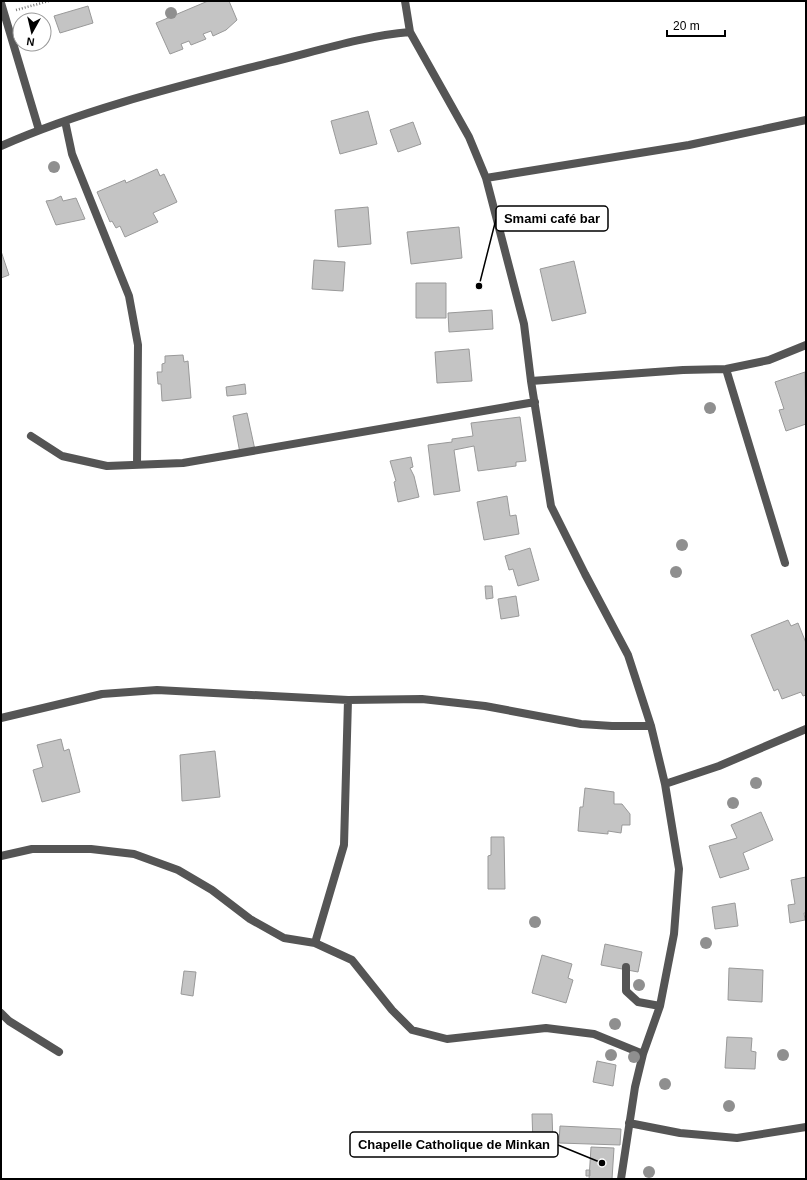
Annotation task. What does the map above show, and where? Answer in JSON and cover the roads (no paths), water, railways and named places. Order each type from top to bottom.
[{"type":"street","points":[[406,1],[410,32],[470,137],[486,178],[524,324],[531,381],[552,506],[585,574],[628,655],[651,726],[665,784],[678,869],[674,934],[660,1006],[643,1054],[635,1087],[621,1179]]},
{"type":"street","points":[[1,3],[39,130]]},
{"type":"street","points":[[1,146],[65,120],[233,72],[336,46],[397,33],[410,32]]},
{"type":"street","points":[[65,120],[72,154],[129,296],[138,346],[137,466]]},
{"type":"street","points":[[486,178],[689,145],[806,120]]},
{"type":"street","points":[[531,381],[683,370],[726,369],[769,360],[806,345]]},
{"type":"street","points":[[726,369],[785,563]]},
{"type":"street","points":[[32,436],[62,456],[107,466],[183,463],[535,402]]},
{"type":"street","points":[[1,718],[102,694],[157,690],[348,700],[422,699],[485,706],[581,724],[651,726]]},
{"type":"street","points":[[315,943],[344,845],[348,700]]},
{"type":"street","points":[[665,784],[719,766],[806,729]]},
{"type":"street","points":[[1,856],[32,849],[91,849],[134,854],[178,870],[212,890],[250,919],[284,938],[315,943],[352,960],[392,1010],[412,1030],[447,1039],[546,1028],[594,1034],[643,1054]]},
{"type":"street","points":[[626,967],[626,991],[638,1002],[660,1006]]},
{"type":"street","points":[[1,1013],[8,1020],[59,1052]]},
{"type":"street","points":[[629,1123],[680,1133],[736,1138],[806,1127]]},
{"type":"place","name":"Smami café bar","points":[[479,286]]},
{"type":"place","name":"Chapelle Catholique de Minkan","points":[[602,1163]]}]
